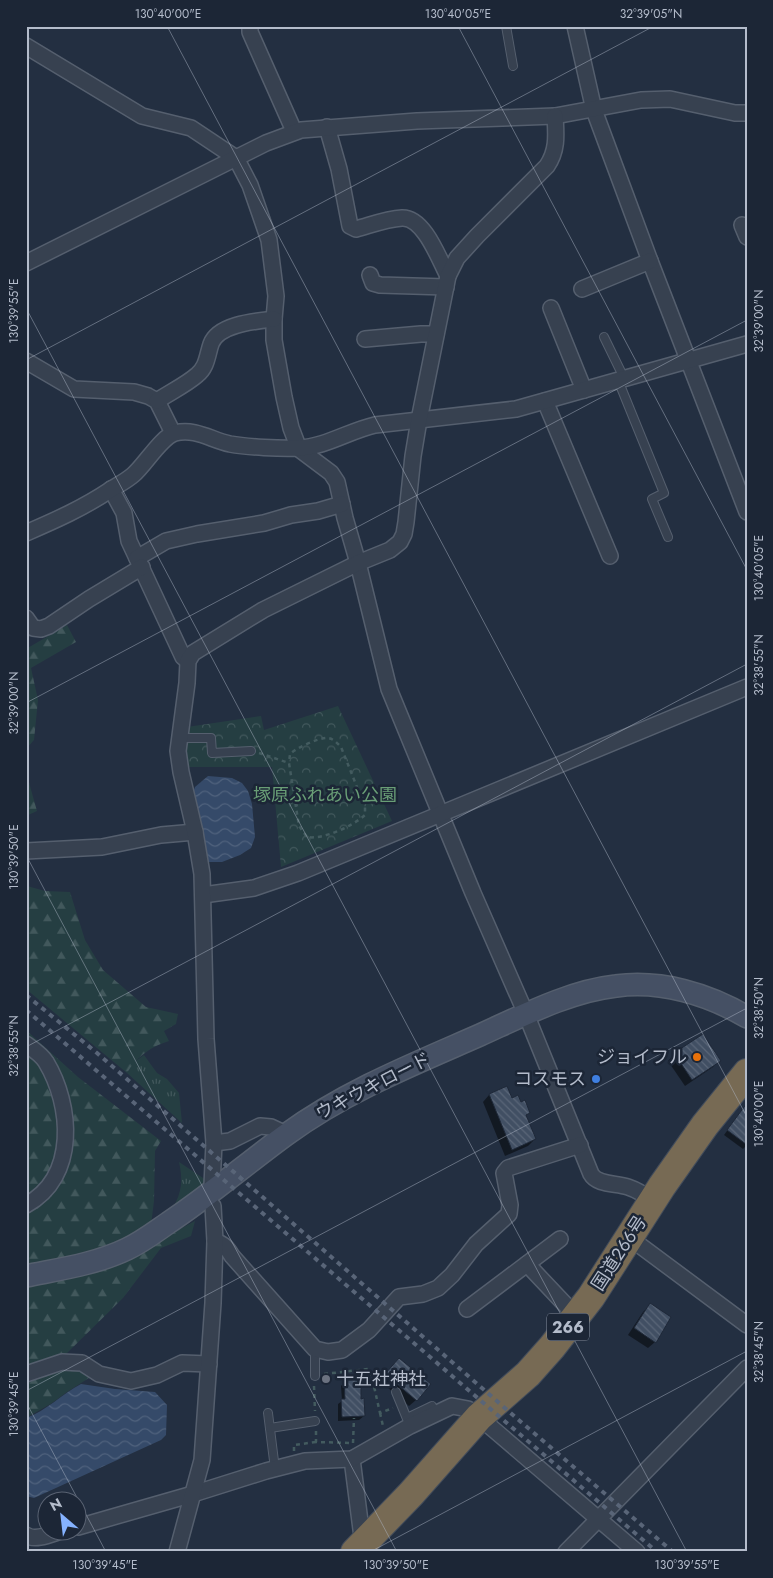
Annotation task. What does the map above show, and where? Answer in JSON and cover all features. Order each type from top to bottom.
[{"type":"highway","name":"国道266号","points":[[360,1549],[478,1417],[528,1374],[577,1317],[653,1201],[706,1125],[747,1073]]},
{"type":"street","points":[[250,26],[250,32],[294,131]]},
{"type":"street","points":[[575,26],[594,110],[747,512]]},
{"type":"street","points":[[26,46],[142,116],[191,128],[236,158],[250,185],[269,240],[276,296],[274,340],[291,428],[300,448],[331,473],[337,482],[389,689],[594,1179],[628,1187],[653,1201]]},
{"type":"street","points":[[26,263],[266,143],[294,131],[426,121],[555,116],[641,100],[670,99],[747,113]]},
{"type":"street","points":[[212,1185],[214,1143],[206,1038],[202,874],[178,752],[188,661],[193,652],[263,610],[358,563],[390,550],[400,542],[404,534],[419,420],[447,282],[457,258],[550,162],[556,148],[555,116]]},
{"type":"street","points":[[327,128],[340,170],[350,226],[356,229],[404,218],[415,221],[422,229],[447,282]]},
{"type":"street","points":[[582,290],[650,261]]},
{"type":"street","points":[[370,275],[373,283],[380,285],[447,282]]},
{"type":"street","points":[[551,308],[584,390]]},
{"type":"street","points":[[157,401],[196,376],[206,363],[212,341],[219,333],[234,326],[256,320],[274,319]]},
{"type":"street","points":[[365,339],[436,334]]},
{"type":"street","points":[[26,533],[91,503],[131,477],[144,466],[162,442],[173,433],[189,431],[229,444],[300,448],[342,437],[365,427],[503,411],[747,344]]},
{"type":"street","points":[[26,361],[74,389],[134,392],[157,401],[173,433]]},
{"type":"street","points":[[545,401],[610,556]]},
{"type":"street","points":[[111,489],[124,513],[129,541],[183,657],[188,661]]},
{"type":"street","points":[[26,618],[33,628],[41,630],[49,626],[89,599],[166,541],[264,523],[342,504]]},
{"type":"street","points":[[203,895],[254,888],[298,873],[747,687]]},
{"type":"street","points":[[26,851],[102,847],[161,835],[195,832]]},
{"type":"street","name":"ウキウキロード","points":[[26,1276],[70,1267],[109,1256],[128,1248],[200,1202],[286,1134],[326,1108],[382,1078],[526,1014],[578,995],[615,986],[646,985],[672,988],[698,994],[747,1017]]},
{"type":"street","points":[[26,1044],[45,1060],[60,1090],[65,1110],[66,1136],[60,1169],[48,1188],[34,1201],[26,1205]]},
{"type":"street","points":[[214,1143],[230,1141],[260,1126],[271,1127],[286,1134]]},
{"type":"street","points":[[215,1242],[228,1248],[232,1256],[315,1350],[328,1352],[342,1350],[369,1330],[399,1297],[424,1294],[438,1288],[452,1275],[476,1244],[510,1214],[504,1173],[508,1168],[580,1145]]},
{"type":"street","points":[[177,1552],[202,1460],[215,1242],[213,1206]]},
{"type":"street","points":[[630,1238],[747,1325]]},
{"type":"street","points":[[467,1310],[560,1239]]},
{"type":"street","points":[[527,1264],[577,1317]]},
{"type":"street","points":[[26,1374],[62,1362],[82,1363],[99,1374],[131,1381],[157,1375],[182,1363],[209,1364]]},
{"type":"street","points":[[566,1552],[747,1368]]},
{"type":"street","points":[[88,1524],[305,1461],[352,1460],[409,1422],[452,1406],[461,1406],[478,1417],[637,1552]]},
{"type":"street","points":[[352,1460],[360,1549]]},
{"type":"lane","points":[[506,26],[513,66]]},
{"type":"lane","points":[[604,337],[664,493],[652,499],[668,537]]},
{"type":"lane","points":[[180,738],[211,738],[212,753],[251,750]]},
{"type":"lane","points":[[315,1350],[315,1376]]},
{"type":"lane","points":[[396,1392],[409,1422]]},
{"type":"lane","points":[[268,1413],[275,1469]]},
{"type":"lane","points":[[270,1428],[315,1421]]},
{"type":"path","points":[[326,738],[334,740],[341,747],[365,807],[365,815],[358,822],[317,839],[307,837],[299,826],[289,763],[290,754],[295,748],[326,738]]},
{"type":"path","points":[[251,750],[289,763]]},
{"type":"path","points":[[360,1440],[353,1443],[316,1442],[313,1379],[315,1376],[368,1369],[371,1373],[382,1422],[381,1429]]},
{"type":"path","points":[[380,1414],[401,1405]]},
{"type":"path","points":[[352,1460],[354,1418]]},
{"type":"green space","points":[[67,625],[76,642],[31,668],[38,700],[34,740],[26,749],[26,649]]},
{"type":"green space","name":"塚原ふれあい公園","points":[[338,706],[392,821],[281,867],[272,767],[187,767],[185,756],[187,727],[261,716],[264,730]]},
{"type":"green space","points":[[26,772],[37,811],[26,816]]},
{"type":"green space","points":[[26,882],[27,886],[45,891],[70,892],[85,940],[103,970],[146,1007],[178,1014],[176,1024],[164,1031],[169,1041],[145,1053],[127,1073],[26,989]]},
{"type":"green space","points":[[26,1030],[78,1077],[161,1141],[155,1151],[154,1201],[151,1225],[152,1244],[195,1221],[191,1236],[161,1248],[123,1298],[65,1355],[26,1367]]},
{"type":"green space","points":[[144,1055],[157,1073],[167,1079],[179,1093],[182,1123],[127,1073],[133,1063]]},
{"type":"green space","points":[[179,1162],[206,1180],[206,1188],[173,1207],[181,1186]]},
{"type":"green space","points":[[78,1367],[92,1376],[26,1418],[26,1380]]},
{"type":"water","points":[[208,776],[232,778],[242,783],[248,791],[252,804],[255,837],[251,848],[240,855],[222,862],[207,862],[192,795],[195,787]]},
{"type":"water","points":[[81,1384],[155,1392],[167,1405],[166,1435],[161,1440],[52,1490],[38,1490],[38,1496],[34,1498],[26,1496],[26,1418]]},
{"type":"building","name":"ジョイフル","points":[[703,1034],[721,1061],[692,1080],[674,1053]]},
{"type":"building","points":[[507,1086],[512,1098],[518,1095],[521,1102],[525,1100],[530,1113],[526,1115],[536,1139],[512,1150],[489,1094]]},
{"type":"building","points":[[747,1103],[747,1145],[727,1130]]},
{"type":"building","points":[[650,1303],[671,1317],[656,1343],[634,1328]]},
{"type":"building","points":[[399,1358],[431,1384],[417,1401],[385,1374]]},
{"type":"building","points":[[344,1380],[361,1380],[361,1399],[364,1398],[365,1416],[342,1417],[341,1399],[345,1399]]},
{"type":"railway","points":[[26,995],[97,1053],[673,1552]]},
{"type":"railway","points":[[26,1010],[657,1552]]},
{"type":"place","name":"ジョイフル","points":[[697,1057]]},
{"type":"place","name":"コスモス","points":[[596,1079]]},
{"type":"place","name":"十五社神社","points":[[326,1379]]}]
